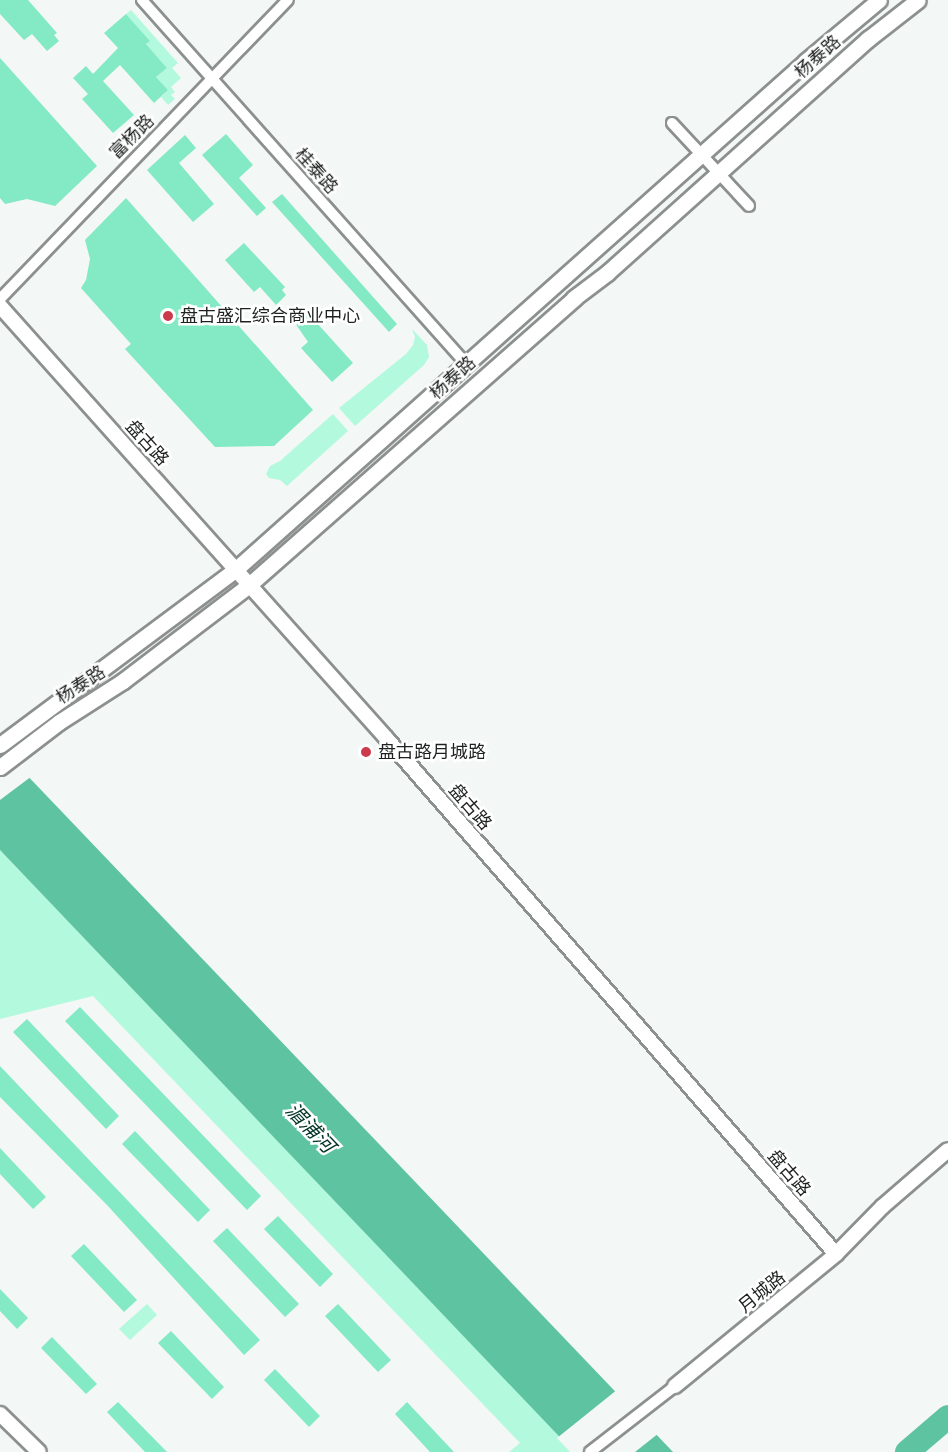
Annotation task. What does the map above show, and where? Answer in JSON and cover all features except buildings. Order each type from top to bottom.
[{"type":"main road","name":"杨泰路","points":[[0,745],[236,570],[465,363],[702,156],[806,61],[879,0]]},
{"type":"main road","name":"杨泰路","points":[[0,767],[59,722],[123,681],[249,585],[719,173],[868,39],[918,0]]},
{"type":"street","name":"桂泰路","points":[[142,0],[465,363]]},
{"type":"street","name":"富杨路","points":[[0,299],[288,0]]},
{"type":"street","points":[[672,123],[749,206]]},
{"type":"street","name":"盘古路","points":[[0,306],[395,748],[836,1254]]},
{"type":"street","name":"月城路","points":[[590,1452],[675,1386],[836,1254],[882,1207],[948,1150]]},
{"type":"street","points":[[0,1414],[39,1452]]},
{"type":"shaded area","points":[[131,10],[178,63],[172,68],[181,78],[171,87],[175,92],[171,95],[175,99],[168,105],[161,97],[168,90],[156,77],[167,68],[146,44],[150,41],[126,14]]},
{"type":"shaded area","points":[[412,329],[427,345],[429,357],[424,365],[355,426],[339,408],[406,354],[413,345],[415,337]]},
{"type":"shaded area","points":[[333,414],[348,431],[287,486],[280,480],[269,478],[266,474],[270,466],[280,461]]},
{"type":"shaded area","points":[[0,850],[575,1452],[509,1452],[520,1443],[93,996],[0,1019]]},
{"type":"shaded area","points":[[147,1304],[157,1315],[130,1340],[119,1329]]},
{"type":"water","name":"湄浦河","points":[[0,747],[673,1452],[574,1452],[0,850]]},
{"type":"pier","points":[[9,752],[32,776],[0,800],[0,758]]},
{"type":"pier","points":[[618,1389],[659,1433],[635,1452],[570,1452],[557,1438]]},
{"type":"waterway","points":[[907,1452],[948,1417]]},
{"type":"place","name":"盘古盛汇综合商业中心","points":[[168,316]]},
{"type":"place","name":"盘古路月城路","points":[[366,752]]}]
